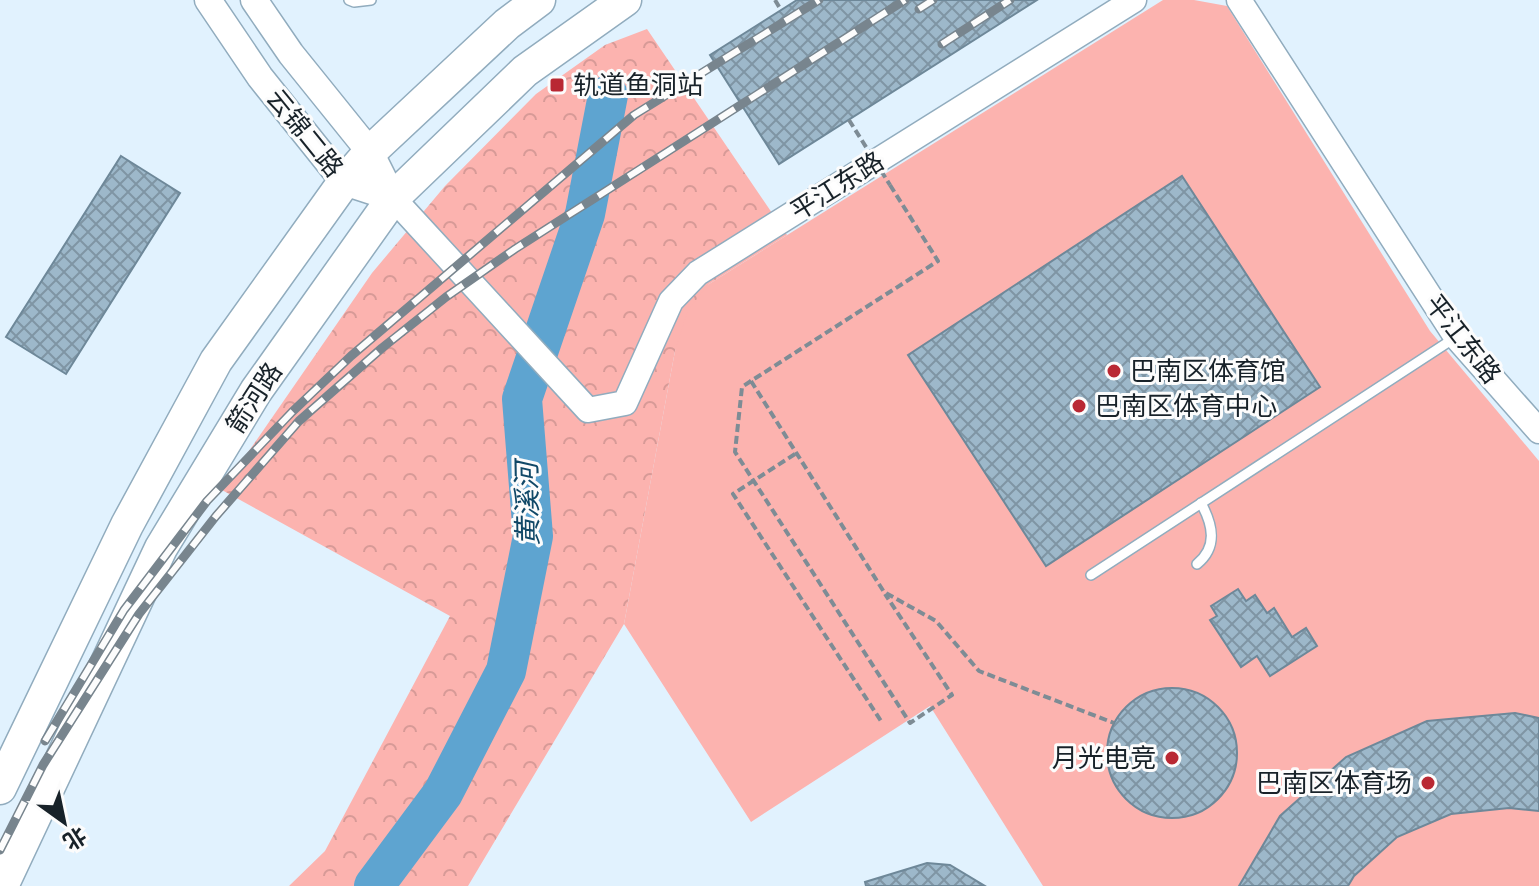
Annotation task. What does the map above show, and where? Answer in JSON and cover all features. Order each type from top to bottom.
[{"type":"highway","name":"箭河路","points":[[0,788],[127,525],[216,361],[344,182],[370,152],[507,24],[539,0]]},
{"type":"highway","name":"箭河路","points":[[2,886],[161,548],[256,391],[393,198],[525,71],[623,3]]},
{"type":"main road","name":"云锦二路","points":[[208,0],[260,77],[344,182],[393,198]]},
{"type":"main road","name":"云锦二路","points":[[254,0],[291,54],[370,152],[393,198]]},
{"type":"street","name":"平江东路","points":[[393,198],[588,410],[625,403],[671,301],[698,273],[1134,0]]},
{"type":"street","name":"平江东路","points":[[1239,0],[1456,337],[1539,431]]},
{"type":"lane","points":[[349,0],[371,0]]},
{"type":"lane","points":[[1091,575],[1456,337]]},
{"type":"lane","points":[[1197,564],[1207,556],[1211,545],[1207,515],[1201,503]]},
{"type":"path","points":[[775,0],[781,10]]},
{"type":"path","points":[[751,381],[952,695],[910,723],[735,452],[742,387],[751,381],[938,261],[849,120]]},
{"type":"path","points":[[796,453],[733,494],[881,721]]},
{"type":"path","points":[[884,592],[936,621],[979,671],[1114,723]]},
{"type":"green space","name":"巴南区体育中心","points":[[1163,0],[1194,0],[1227,6],[1430,331],[1539,461],[1539,886],[1043,886],[930,706],[751,822],[624,624],[675,351],[688,310],[709,284]]},
{"type":"green space","points":[[647,29],[787,235],[709,284],[675,351],[624,624],[468,886],[289,886],[325,851],[450,616],[222,490],[372,273],[445,186],[536,94],[605,45]]},
{"type":"building","points":[[797,0],[1037,0],[779,164],[710,55]]},
{"type":"building","points":[[121,156],[180,193],[66,374],[6,337]]},
{"type":"building","name":"巴南区体育馆","points":[[1182,176],[1320,387],[1046,566],[908,355]]},
{"type":"building","points":[[1238,589],[1246,601],[1255,595],[1267,613],[1274,608],[1292,637],[1306,628],[1317,646],[1270,676],[1257,656],[1241,667],[1210,620],[1217,616],[1211,606]]},
{"type":"building","name":"月光电竞","points":[[1172,688],[1197,693],[1218,707],[1232,728],[1237,753],[1232,778],[1218,799],[1197,813],[1172,818],[1147,813],[1126,799],[1112,778],[1107,753],[1112,728],[1126,707],[1147,693]]},
{"type":"building","name":"巴南区体育场","points":[[1515,713],[1539,718],[1539,811],[1509,808],[1451,814],[1397,837],[1354,876],[1348,886],[1239,886],[1280,816],[1346,757],[1427,721]]},
{"type":"building","points":[[927,863],[950,865],[985,886],[866,886],[865,882]]},
{"type":"waterway","name":"黄溪河","points":[[374,886],[443,793],[506,671],[533,536],[522,399],[585,214],[608,95]]},
{"type":"railway","points":[[45,741],[124,610],[207,501],[292,412],[351,356],[634,115],[819,0]]},
{"type":"railway","points":[[0,850],[43,765],[139,614],[216,516],[299,421],[446,297],[515,249],[905,0]]},
{"type":"railway","points":[[919,9],[933,0]]},
{"type":"railway","points":[[942,44],[1010,0]]},
{"type":"place","name":"轨道鱼洞站","points":[[557,85]]},
{"type":"place","name":"巴南区体育馆","points":[[1114,371]]},
{"type":"place","name":"巴南区体育中心","points":[[1079,406]]},
{"type":"place","name":"月光电竞","points":[[1172,758]]},
{"type":"place","name":"巴南区体育场","points":[[1428,783]]}]
